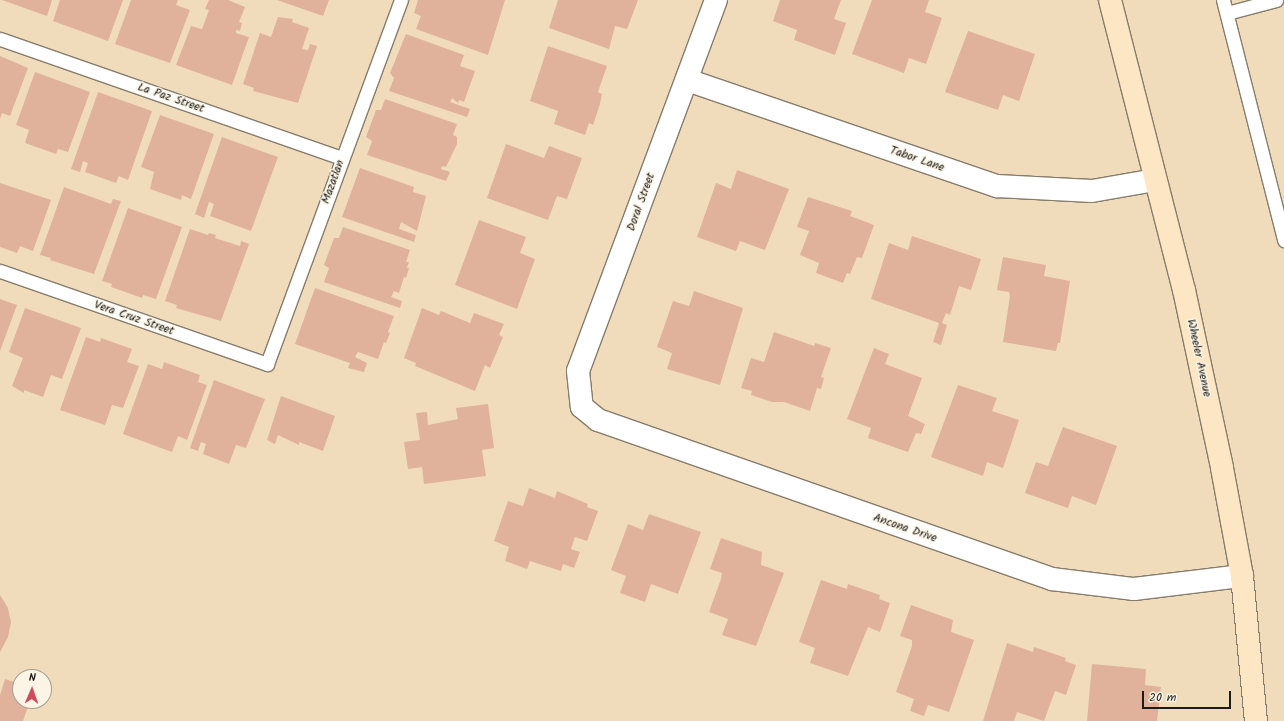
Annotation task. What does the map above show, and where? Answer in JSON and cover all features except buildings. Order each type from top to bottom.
[{"type":"main road","name":"Wheeler Avenue","points":[[1110,0],[1199,354],[1242,576],[1256,721]]},
{"type":"street","name":"Doral Street","points":[[582,407],[578,371],[716,0]]},
{"type":"street","name":"Tabor Lane","points":[[686,80],[996,186],[1092,191],[1155,180]]},
{"type":"street","name":"Ancona Drive","points":[[582,407],[598,420],[1052,579],[1134,589],[1242,576]]},
{"type":"lane","name":"Mazatlan","points":[[267,364],[341,158],[401,0]]},
{"type":"lane","points":[[1276,0],[1225,6],[1284,240]]},
{"type":"lane","name":"La Paz Street","points":[[0,39],[341,158]]},
{"type":"lane","name":"Vera Cruz Street","points":[[0,271],[267,364]]}]
